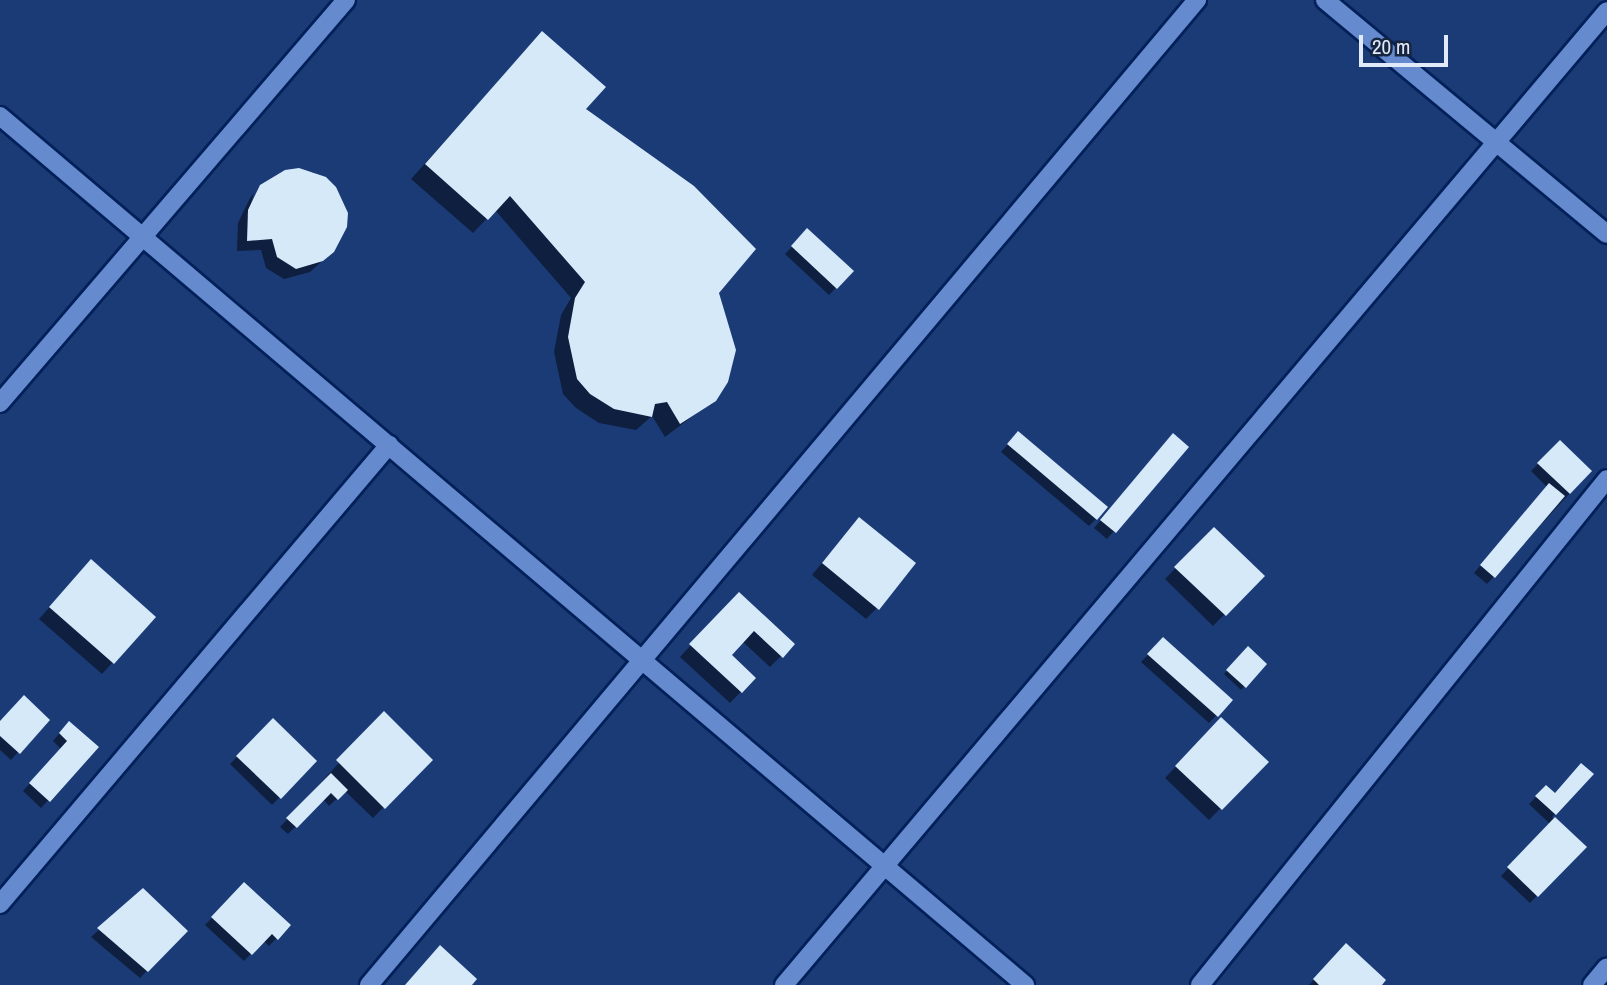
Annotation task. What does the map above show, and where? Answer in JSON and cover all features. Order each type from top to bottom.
[{"type":"street","points":[[0,402],[145,239],[346,0]]},
{"type":"street","points":[[369,985],[1197,0]]},
{"type":"street","points":[[1325,0],[1494,145],[1607,234]]},
{"type":"street","points":[[784,985],[1607,11]]},
{"type":"street","points":[[0,116],[1025,985]]},
{"type":"street","points":[[0,904],[389,445]]},
{"type":"street","points":[[1200,985],[1607,479]]},
{"type":"street","points":[[1592,985],[1607,967]]},
{"type":"building","points":[[542,31],[606,87],[586,109],[694,186],[756,249],[719,293],[736,350],[728,382],[716,401],[680,424],[667,402],[655,404],[652,417],[614,409],[590,394],[577,379],[568,337],[575,298],[585,282],[510,196],[488,220],[425,164]]},
{"type":"building","points":[[299,168],[326,177],[336,187],[348,213],[347,227],[334,252],[323,261],[296,269],[277,257],[272,239],[247,241],[248,210],[260,185],[285,170]]},
{"type":"building","points":[[807,228],[854,271],[837,289],[791,246]]},
{"type":"building","points":[[1018,431],[1108,507],[1097,520],[1007,444]]},
{"type":"building","points":[[1173,433],[1189,447],[1116,533],[1100,520]]},
{"type":"building","points":[[1560,440],[1592,471],[1570,494],[1537,463]]},
{"type":"building","points":[[1549,483],[1565,496],[1495,578],[1480,565]]},
{"type":"building","points":[[859,517],[916,563],[879,610],[822,563]]},
{"type":"building","points":[[1214,527],[1265,576],[1226,616],[1174,567]]},
{"type":"building","points":[[91,559],[156,617],[114,664],[49,607]]},
{"type":"building","points":[[739,592],[795,644],[783,658],[754,631],[732,655],[756,678],[742,693],[689,644]]},
{"type":"building","points":[[1163,637],[1233,700],[1218,717],[1147,654]]},
{"type":"building","points":[[1248,646],[1267,664],[1246,688],[1226,670]]},
{"type":"building","points":[[24,695],[50,720],[20,754],[0,736],[0,721]]},
{"type":"building","points":[[384,711],[433,760],[385,809],[336,760]]},
{"type":"building","points":[[1221,717],[1269,762],[1222,810],[1175,766]]},
{"type":"building","points":[[273,718],[317,761],[281,799],[236,756]]},
{"type":"building","points":[[69,721],[99,747],[50,802],[29,783],[67,741],[59,733]]},
{"type":"building","points":[[1581,763],[1594,774],[1556,815],[1535,796],[1546,785],[1555,793]]},
{"type":"building","points":[[331,773],[348,790],[338,800],[331,793],[297,828],[286,818]]},
{"type":"building","points":[[1555,817],[1587,847],[1538,897],[1507,867]]},
{"type":"building","points":[[244,882],[291,925],[278,940],[272,934],[252,955],[211,917]]},
{"type":"building","points":[[143,888],[188,931],[148,972],[97,928]]},
{"type":"building","points":[[1346,943],[1386,980],[1382,985],[1319,985],[1313,979]]},
{"type":"building","points":[[440,945],[477,979],[472,985],[405,985]]}]
